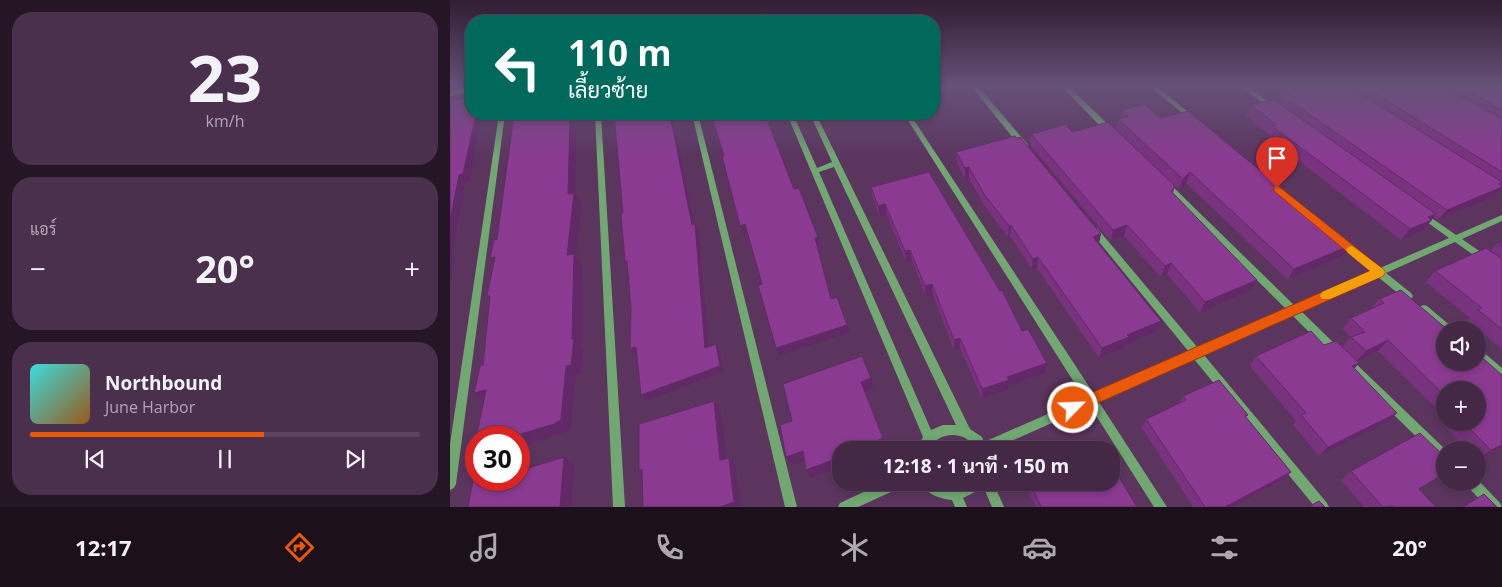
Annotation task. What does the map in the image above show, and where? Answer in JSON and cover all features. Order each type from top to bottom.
[{"type":"street","points":[[994,110],[1031,155]]},
{"type":"street","points":[[1089,110],[1120,140]]},
{"type":"street","points":[[1181,110],[1199,124]]},
{"type":"street","points":[[1276,110],[1282,114]]},
{"type":"street","points":[[450,484],[501,120]]},
{"type":"street","points":[[598,120],[619,507]]},
{"type":"street","points":[[696,120],[791,507]]},
{"type":"street","points":[[793,120],[929,438]]},
{"type":"street","points":[[816,120],[965,431]]},
{"type":"street","points":[[911,120],[1161,507]]},
{"type":"street","points":[[815,171],[837,163]]},
{"type":"street","points":[[1162,181],[1436,448]]},
{"type":"street","points":[[1416,210],[1502,272]]},
{"type":"street","points":[[1001,441],[1502,218]]},
{"type":"street","points":[[1088,223],[1323,507]]},
{"type":"street","points":[[1334,235],[1438,321]]},
{"type":"street","points":[[1486,361],[1502,374]]},
{"type":"street","points":[[927,441],[929,438],[946,430],[956,429],[965,431],[978,441]]},
{"type":"street","points":[[844,507],[880,491]]},
{"type":"street","points":[[936,491],[956,495],[965,491]]},
{"type":"street","points":[[991,491],[998,507]]},
{"type":"street","points":[[1480,491],[1496,507]]},
{"type":"street","points":[[956,495],[961,507]]},
{"type":"building","points":[[450,110],[465,110],[465,120],[475,120],[463,174],[459,175],[450,221]]},
{"type":"building","points":[[1122,110],[1150,110],[1160,118],[1188,111],[1351,245],[1294,269],[1190,172],[1183,179],[1118,119],[1128,116]]},
{"type":"building","points":[[1257,110],[1288,110],[1436,214],[1428,217],[1432,220],[1410,229],[1273,127],[1277,125]]},
{"type":"building","points":[[1303,110],[1386,110],[1502,182],[1499,184],[1502,187],[1447,210]]},
{"type":"building","points":[[1401,110],[1485,110],[1502,119],[1502,172]]},
{"type":"building","points":[[513,120],[570,120],[568,194],[574,193],[567,255],[574,254],[572,339],[574,339],[571,365],[566,366],[561,420],[530,431],[530,426],[478,426],[486,390],[474,393],[480,366],[483,365],[490,296],[487,296],[495,257],[490,258],[494,240],[497,239]]},
{"type":"building","points":[[615,120],[671,120],[692,225],[695,224],[705,348],[716,344],[720,366],[641,395],[636,347],[630,349],[631,308],[621,214],[623,213]]},
{"type":"building","points":[[713,120],[767,120],[794,189],[799,188],[818,237],[815,238],[831,299],[837,297],[847,325],[776,348],[758,285],[762,284],[745,224],[740,226],[722,156],[724,156]]},
{"type":"building","points":[[1108,122],[1175,186],[1171,191],[1257,280],[1205,302],[1171,263],[1165,266],[1127,225],[1113,230],[1031,134],[1066,124],[1072,132]]},
{"type":"building","points":[[1015,136],[1017,138],[1020,137],[1101,234],[1093,237],[1161,321],[1102,348],[1038,257],[1033,259],[1011,225],[1009,226],[984,194],[969,167],[965,168],[956,152]]},
{"type":"building","points":[[929,172],[1000,291],[1002,290],[1022,331],[1028,329],[1047,363],[1007,377],[1009,380],[982,389],[960,338],[954,340],[932,284],[925,286],[910,250],[905,251],[885,204],[878,206],[871,187]]},
{"type":"building","points":[[1486,248],[1502,259],[1502,329],[1478,310],[1482,308],[1435,271]]},
{"type":"building","points":[[1401,290],[1437,321],[1436,371],[1486,371],[1486,361],[1502,375],[1502,445],[1491,450],[1486,445],[1486,441],[1482,441],[1472,431],[1486,431],[1486,381],[1436,381],[1436,387],[1388,340],[1366,351],[1351,337],[1365,332],[1351,318],[1384,303],[1379,299]]},
{"type":"building","points":[[1311,331],[1324,345],[1336,341],[1359,363],[1352,366],[1397,413],[1328,447],[1301,415],[1306,413],[1256,356]]},
{"type":"building","points":[[862,356],[871,378],[861,382],[883,438],[876,441],[832,441],[832,460],[806,470],[803,451],[786,457],[780,425],[792,421],[783,384]]},
{"type":"building","points":[[1219,380],[1248,415],[1245,416],[1291,472],[1225,507],[1205,507],[1146,419],[1186,400],[1183,396]]},
{"type":"building","points":[[714,401],[720,460],[729,458],[734,502],[720,507],[643,507],[642,469],[639,471],[639,424]]},
{"type":"building","points":[[1420,433],[1436,448],[1436,479],[1419,489],[1436,507],[1383,507],[1351,471]]},
{"type":"building","points":[[564,457],[560,507],[468,507],[471,491],[530,491],[530,468]]},
{"type":"building","points":[[1120,479],[1137,507],[1041,507],[1034,491],[1120,491]]},
{"type":"building","points":[[1484,494],[1497,507],[1463,507]]},
{"type":"building","points":[[1319,501],[1325,507],[1308,507]]},
{"type":"slow traffic","points":[[1326,296],[1379,272],[1352,250]]},
{"type":"route","points":[[1073,408],[1379,272],[1277,188]]}]
